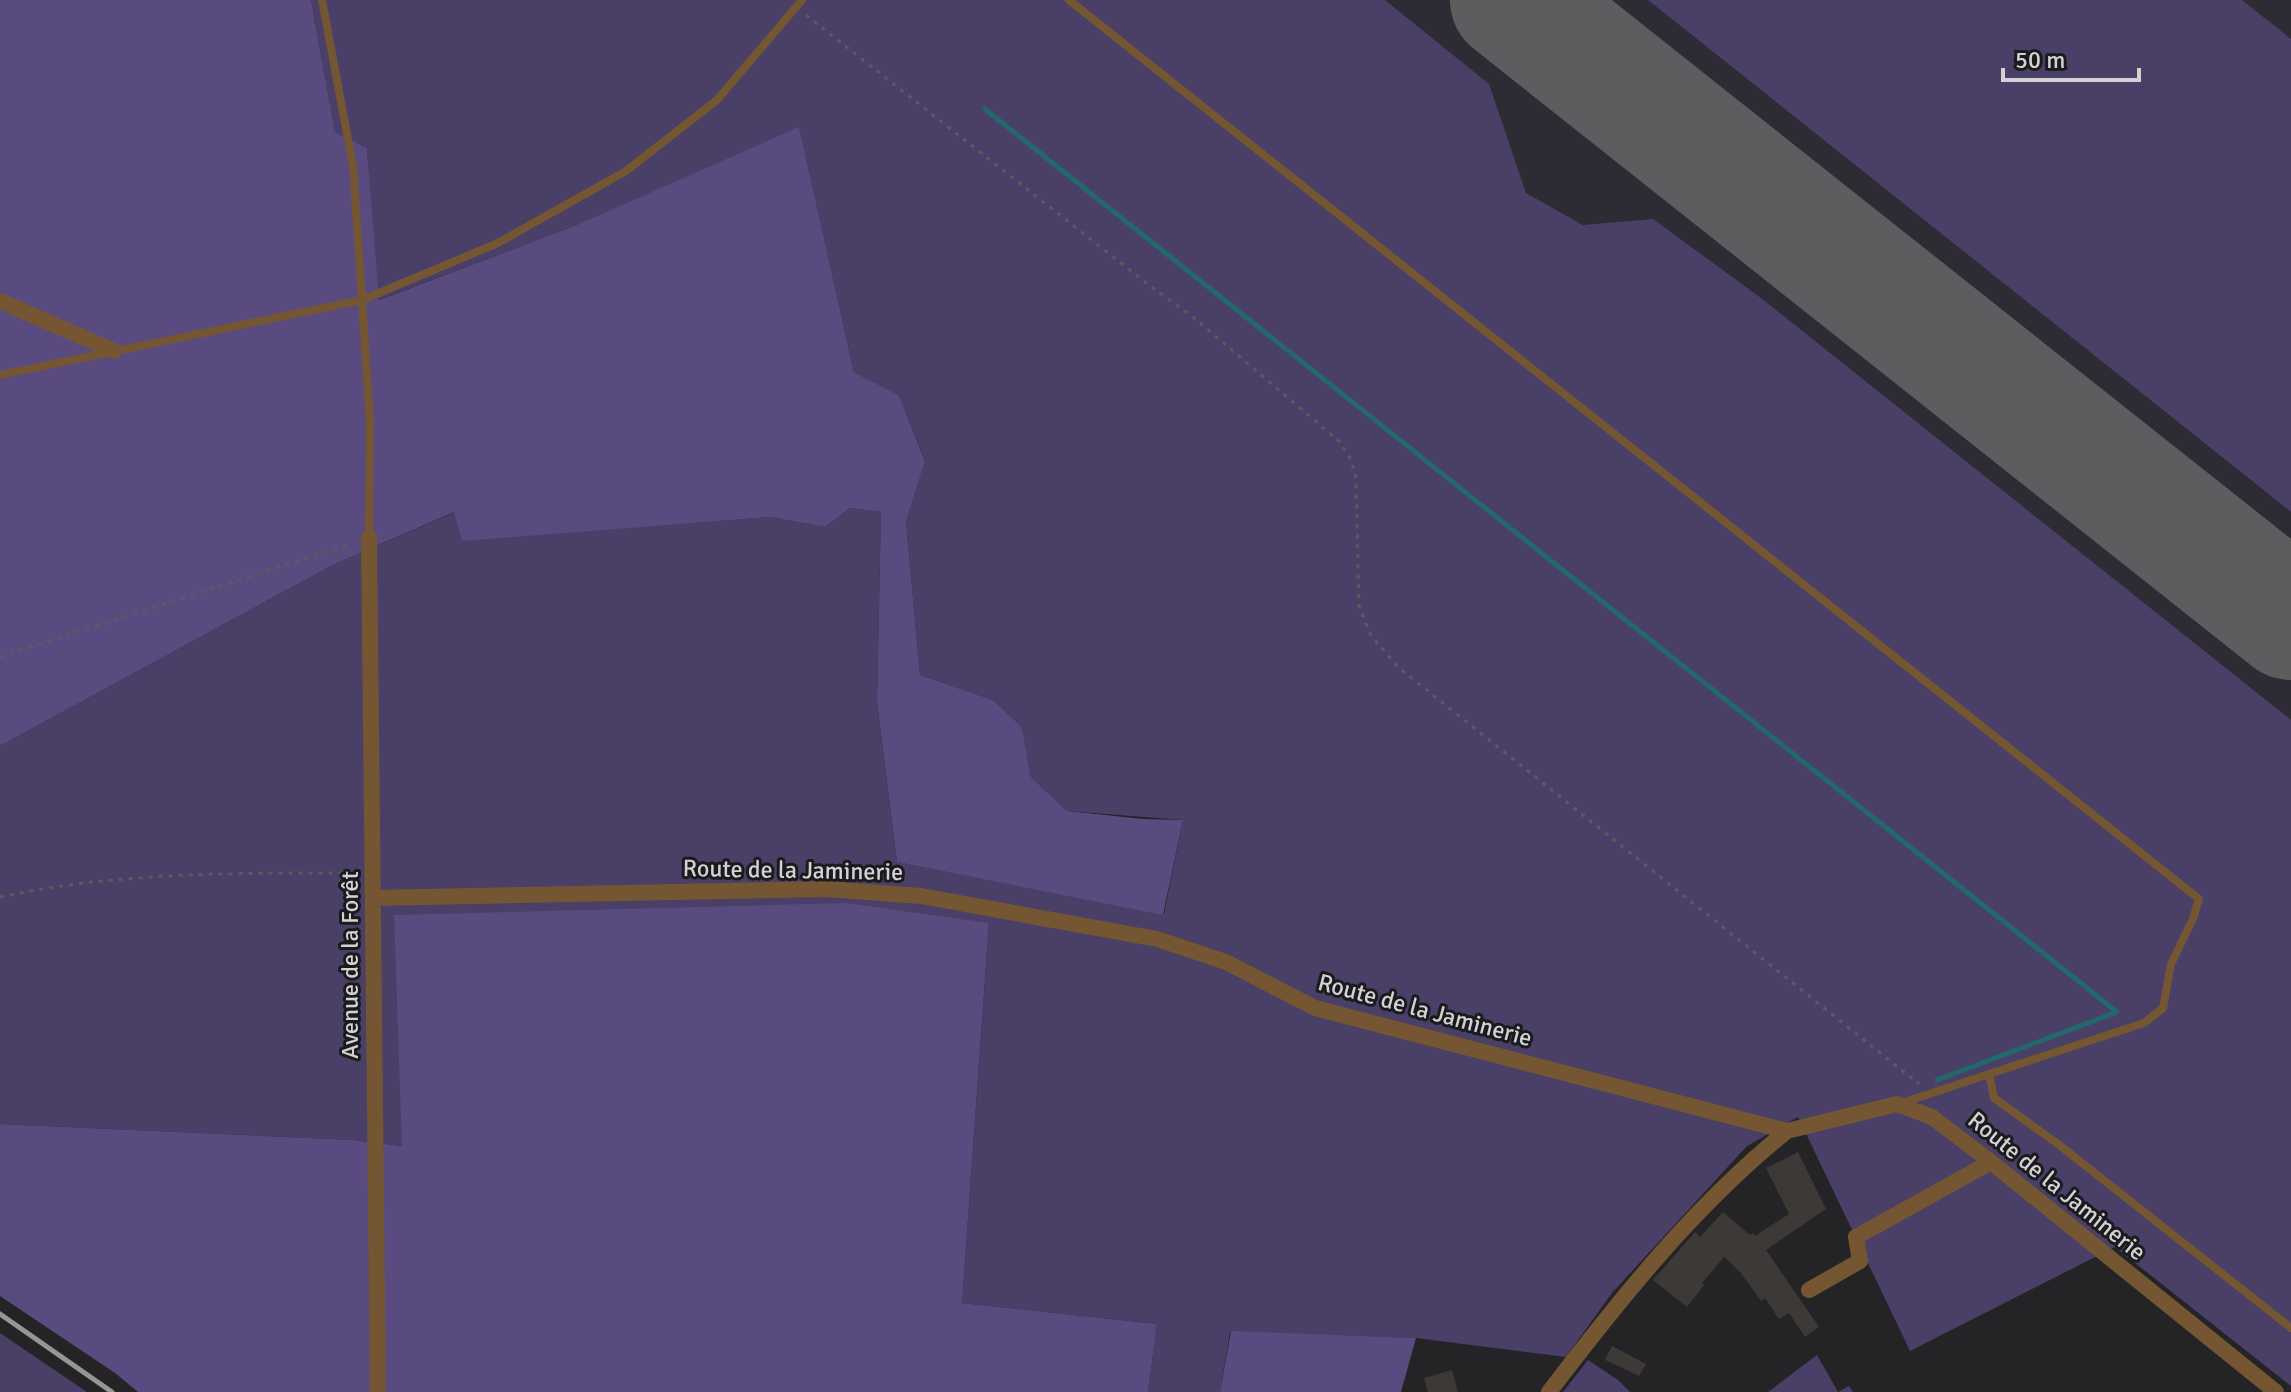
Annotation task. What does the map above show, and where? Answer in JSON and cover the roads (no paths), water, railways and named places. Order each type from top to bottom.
[{"type":"street","points":[[0,301],[114,351]]},
{"type":"street","name":"Avenue de la Forêt","points":[[369,537],[378,1392]]},
{"type":"street","name":"Route de la Jaminerie","points":[[373,898],[826,889],[921,896],[1157,939],[1226,962],[1315,1008],[1787,1131],[1897,1104],[1932,1117],[2276,1392]]},
{"type":"street","points":[[1549,1392],[1624,1294],[1683,1226],[1749,1161],[1787,1131]]},
{"type":"street","points":[[1809,1290],[1860,1261],[1856,1237],[1991,1162]]},
{"type":"lane","points":[[322,0],[353,166],[370,420],[369,537]]},
{"type":"lane","points":[[1069,0],[2199,899],[2193,919],[2171,964],[2163,1008],[2144,1023],[1897,1104]]},
{"type":"lane","points":[[0,375],[362,300],[498,243],[626,171],[717,100],[799,3]]},
{"type":"lane","points":[[1989,1074],[1994,1098],[2058,1144],[2291,1328]]},
{"type":"waterway","points":[[985,109],[2117,1012],[1937,1080]]},
{"type":"railway","points":[[0,1314],[112,1392]]}]
